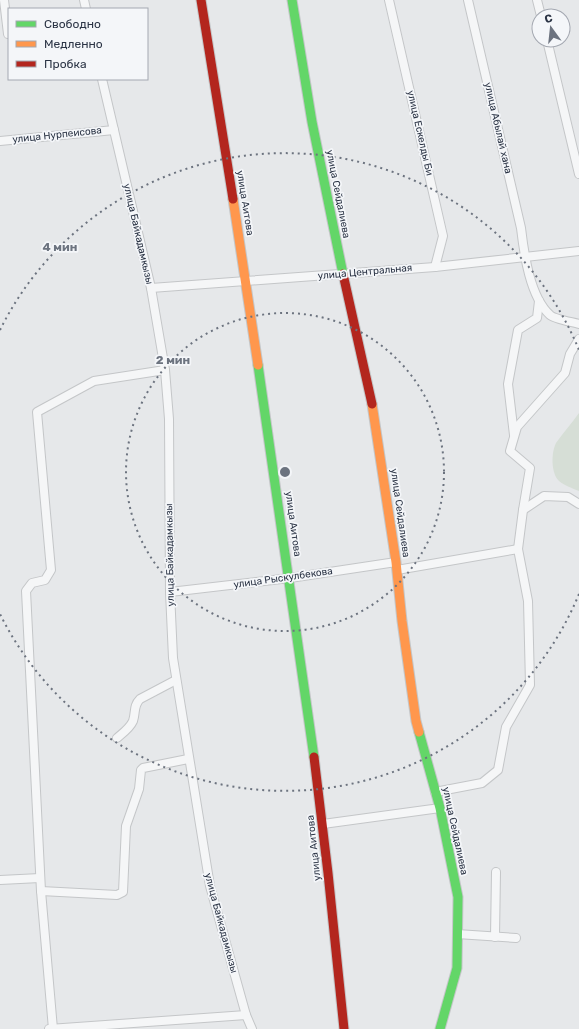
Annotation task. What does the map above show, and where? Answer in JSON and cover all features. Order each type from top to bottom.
[{"type":"main road","name":"улица Аитова","points":[[201,0],[246,281],[290,578],[323,824],[344,1029]]},
{"type":"main road","name":"улица Сейдалиева","points":[[292,0],[312,122],[343,274],[374,410],[416,721],[440,808],[458,898],[457,968],[440,1029]]},
{"type":"street","points":[[4,0],[8,34]]},
{"type":"street","name":"улица Ескелды Би","points":[[389,0],[443,236],[435,267]]},
{"type":"street","name":"улица Абылай хана","points":[[468,0],[521,228],[524,257],[539,301]]},
{"type":"street","points":[[549,48],[578,164],[579,174]]},
{"type":"street","name":"улица Байкадамкызы","points":[[102,80],[151,288],[165,370],[169,419],[170,592],[173,658],[188,760],[210,886],[246,1015],[252,1029]]},
{"type":"street","name":"улица Нурпеисова","points":[[0,141],[114,130]]},
{"type":"street","name":"улица Центральная","points":[[151,288],[435,267],[579,251]]},
{"type":"street","points":[[539,301],[550,316],[579,324]]},
{"type":"street","points":[[514,438],[508,384],[518,330],[537,318],[539,301]]},
{"type":"street","points":[[435,792],[482,783],[498,770],[506,727],[530,685],[528,601],[518,549],[530,468],[510,451],[518,427],[565,373],[570,354],[579,339]]},
{"type":"street","points":[[53,1029],[40,878],[26,590],[32,583],[45,580],[51,570],[37,412],[94,381],[165,370]]},
{"type":"street","points":[[523,510],[544,496],[568,497],[579,504]]},
{"type":"street","name":"улица Рыскулбекова","points":[[170,592],[396,566],[518,549]]},
{"type":"street","points":[[117,738],[127,730],[133,721],[134,708],[140,699],[176,680]]},
{"type":"street","points":[[41,891],[117,895],[123,892],[126,826],[139,789],[141,770],[143,768],[188,760]]},
{"type":"street","points":[[323,824],[440,808]]},
{"type":"street","points":[[495,937],[496,872]]},
{"type":"street","points":[[0,880],[40,878]]},
{"type":"street","points":[[458,934],[516,938]]},
{"type":"street","points":[[48,1029],[138,1025],[246,1015]]},
{"type":"shaded area","points":[[579,413],[579,491],[566,486],[556,477],[553,468],[553,452],[556,443]]},
{"type":"traffic: fast","points":[[292,0],[312,122],[343,274]]},
{"type":"traffic: fast","points":[[258,365],[314,757]]},
{"type":"traffic: fast","points":[[419,732],[440,808],[458,897],[457,968],[440,1029]]},
{"type":"traffic: slow","points":[[233,199],[258,365]]},
{"type":"traffic: slow","points":[[372,404],[396,562],[402,621],[416,721],[419,732]]},
{"type":"traffic: jam","points":[[201,0],[233,199]]},
{"type":"traffic: jam","points":[[343,274],[372,404]]},
{"type":"traffic: jam","points":[[314,757],[344,1029]]}]
